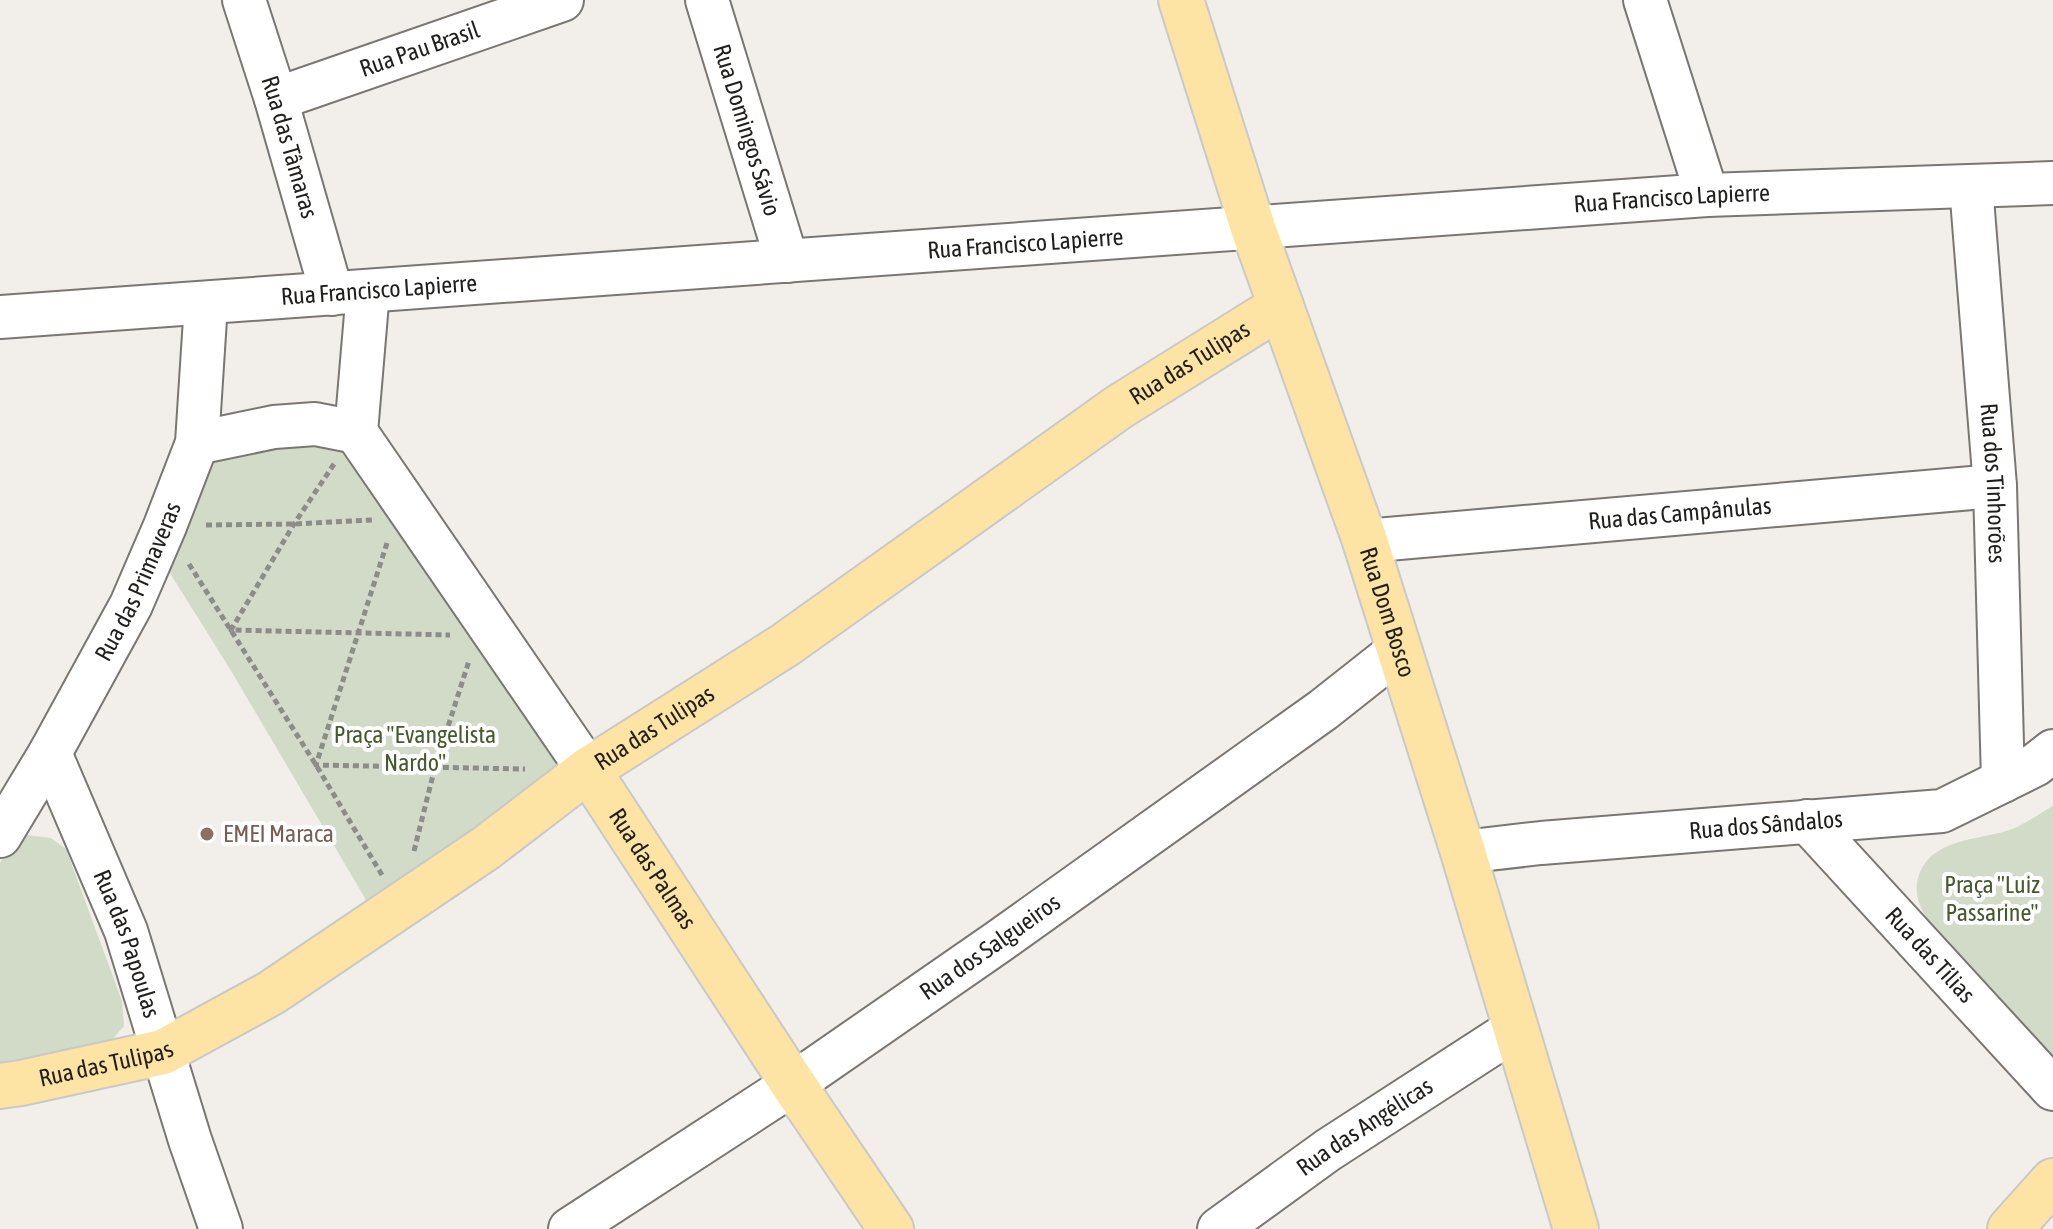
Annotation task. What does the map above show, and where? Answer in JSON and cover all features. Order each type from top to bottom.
[{"type":"main road","name":"Rua Dom Bosco","points":[[1181,0],[1253,228],[1365,541],[1463,852],[1576,1229]]},
{"type":"main road","name":"Rua das Tulipas","points":[[0,1086],[163,1052],[271,993],[486,848],[588,770],[785,645],[1119,407],[1281,306]]},
{"type":"main road","name":"Rua das Palmas","points":[[588,770],[891,1229]]},
{"type":"main road","points":[[2010,1229],[2053,1181]]},
{"type":"street","name":"Rua das Tâmaras","points":[[244,0],[276,99],[350,293]]},
{"type":"street","name":"Rua Pau Brasil","points":[[276,99],[562,0]]},
{"type":"street","name":"Rua Domingos Sávio","points":[[707,0],[787,261]]},
{"type":"street","points":[[1645,0],[1707,195]]},
{"type":"street","name":"Rua Francisco Lapierre","points":[[0,317],[1707,195],[2053,183]]},
{"type":"street","name":"Rua dos Tinhorões","points":[[1971,186],[1995,486],[2003,781]]},
{"type":"street","points":[[197,443],[260,429],[315,424],[356,432],[350,293]]},
{"type":"street","name":"Rua das Primaveras","points":[[0,836],[50,753],[131,605],[165,526],[197,443],[206,303]]},
{"type":"street","name":"Rua das Palmas","points":[[356,432],[588,770]]},
{"type":"street","name":"Rua das Campânulas","points":[[1365,541],[1995,486]]},
{"type":"street","name":"Rua dos Salgueiros","points":[[570,1229],[793,1084],[998,942],[1285,737],[1399,650]]},
{"type":"street","name":"Rua dos Sândalos","points":[[1463,852],[1942,811],[2035,765],[2053,751]]},
{"type":"street","name":"Rua das Papoulas","points":[[50,753],[126,931],[190,1140],[221,1229]]},
{"type":"street","name":"Rua das Tílias","points":[[1807,821],[2053,1089]]},
{"type":"street","name":"Rua das Angélicas","points":[[1219,1229],[1328,1150],[1515,1029]]},
{"type":"path","points":[[231,630],[294,524],[356,432]]},
{"type":"path","points":[[165,526],[381,519]]},
{"type":"path","points":[[165,526],[316,765],[400,907]]},
{"type":"path","points":[[316,765],[391,533]]},
{"type":"path","points":[[231,630],[462,635]]},
{"type":"path","points":[[400,907],[435,767],[472,650]]},
{"type":"path","points":[[316,765],[527,769]]},
{"type":"green space","name":"Praça \"Evangelista Nardo\"","points":[[356,432],[588,770],[372,910],[230,669],[158,554],[203,465],[230,450]]},
{"type":"green space","name":"Praça \"Luiz Passarine\"","points":[[2053,806],[2053,1057],[1929,921],[1920,905],[1917,887],[1919,875],[1935,853],[1947,846],[2015,828]]},
{"type":"green space","points":[[27,835],[51,838],[66,849],[122,1001],[124,1026],[109,1043],[0,1068],[0,863],[9,845]]},
{"type":"place","name":"EMEI Maraca","points":[[207,834]]}]
